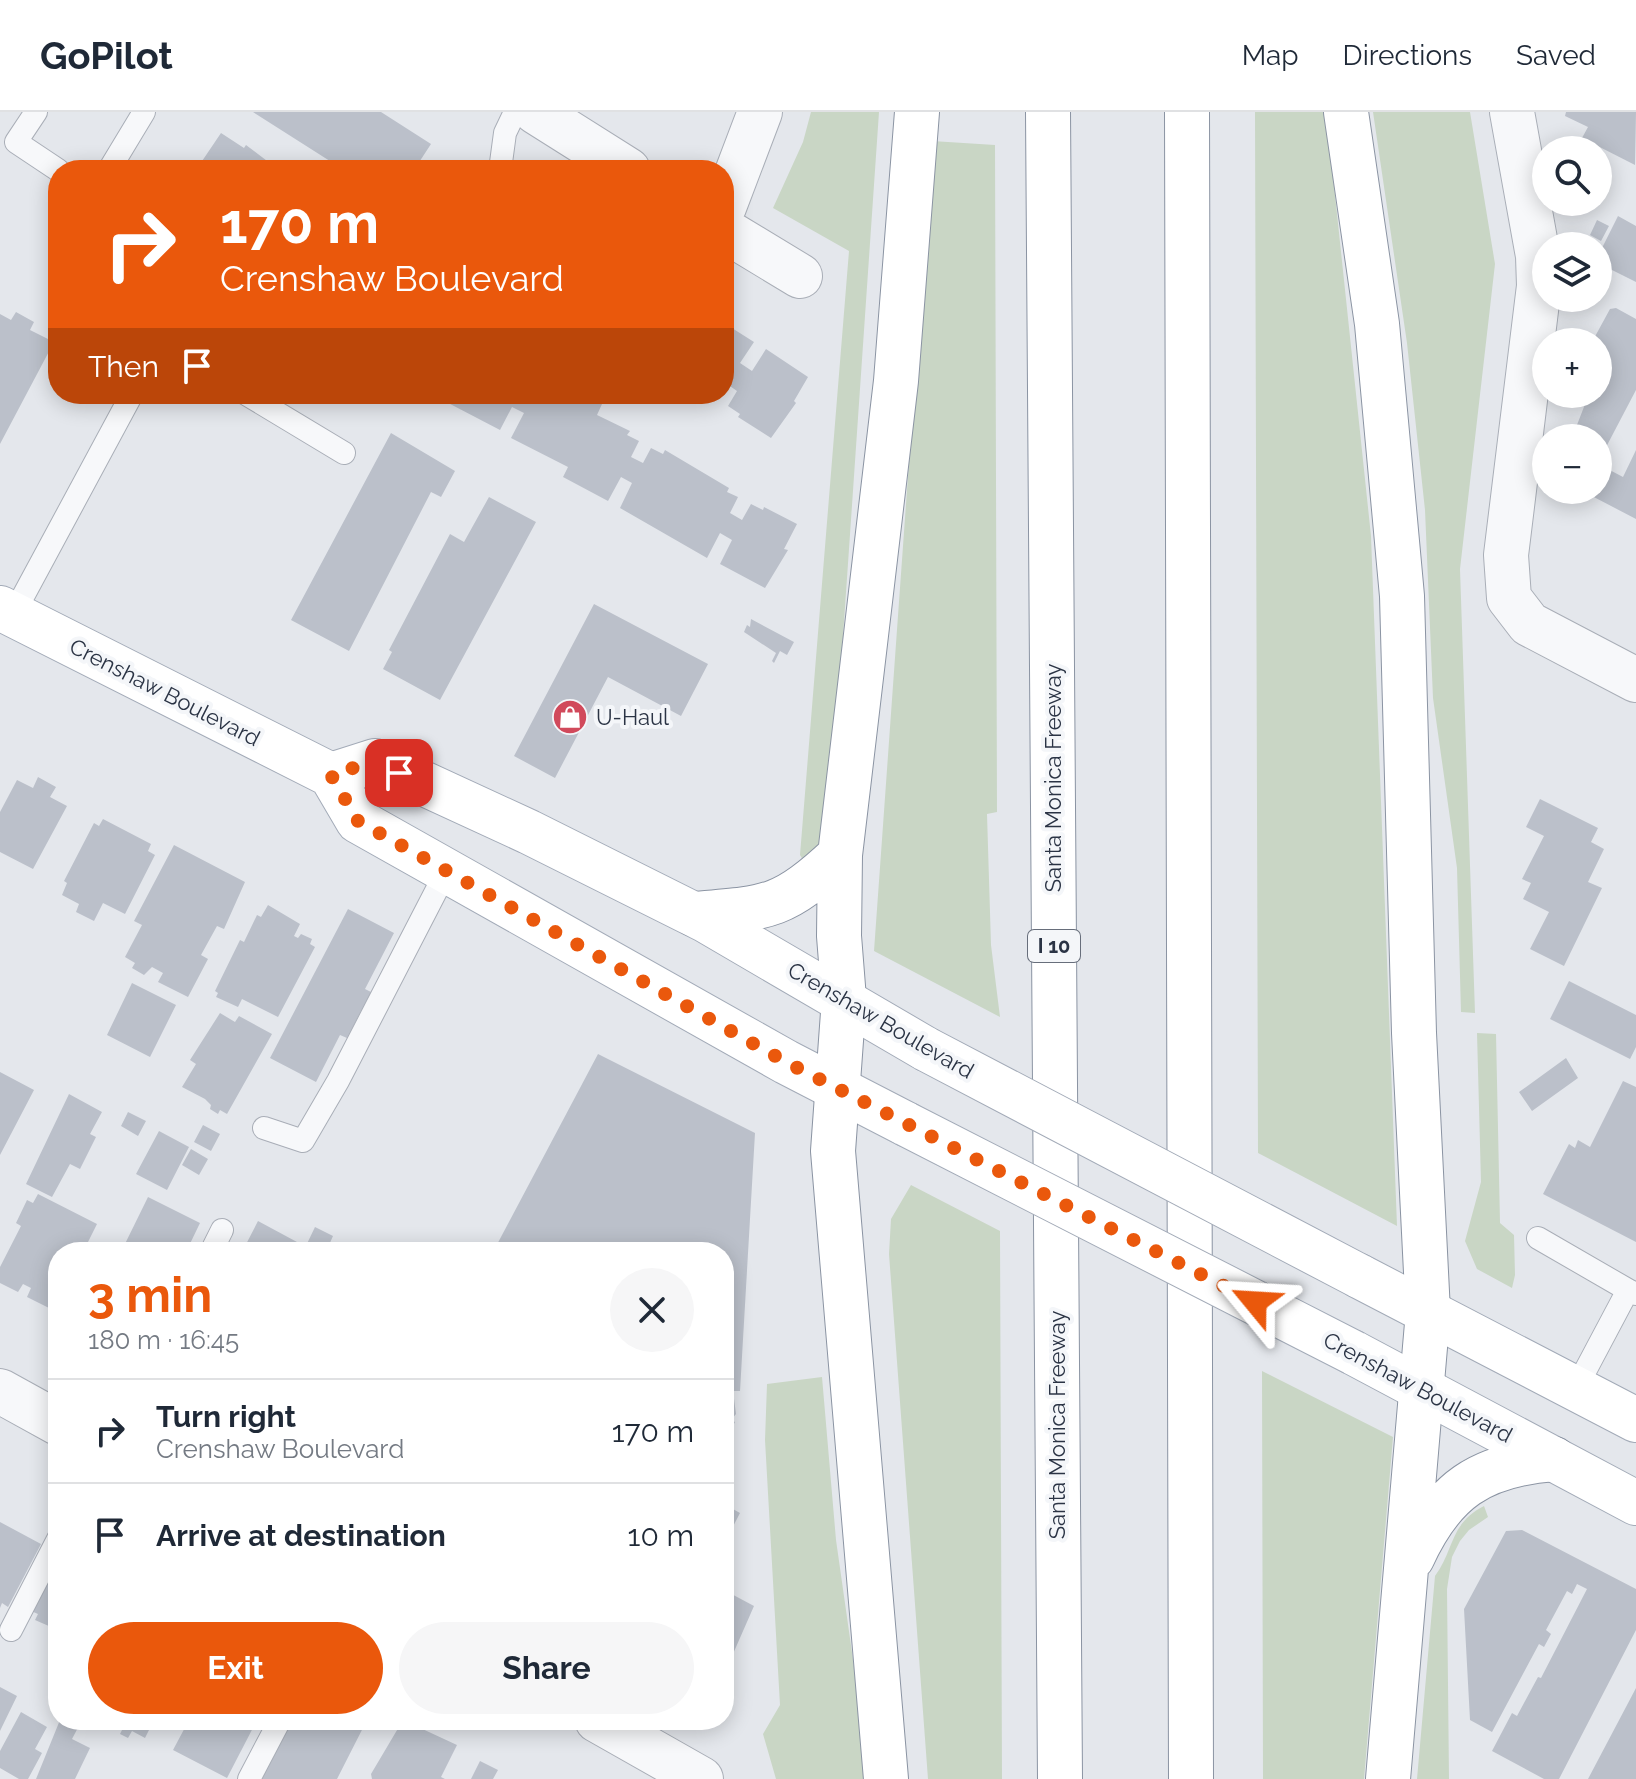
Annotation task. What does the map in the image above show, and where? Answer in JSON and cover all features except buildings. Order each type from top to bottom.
[{"type":"main road","points":[[886,1779],[833,1151],[844,999],[839,936],[840,855],[896,381],[917,112]]},
{"type":"main road","name":"Santa Monica Freeway","points":[[1048,112],[1060,1779]]},
{"type":"main road","points":[[1187,112],[1191,1779]]},
{"type":"main road","points":[[1346,112],[1377,324],[1402,596],[1414,1033],[1428,1312],[1388,1779]]},
{"type":"main road","name":"Crenshaw Boulevard","points":[[6,611],[331,775],[358,821],[786,1062],[1354,1353],[1636,1503]]},
{"type":"main road","name":"Crenshaw Boulevard","points":[[331,775],[375,761],[529,832],[694,914],[926,1049],[1636,1420]]},
{"type":"main road","points":[[694,914],[762,908],[786,899],[840,855]]},
{"type":"main road","points":[[1406,1571],[1424,1531],[1443,1505],[1463,1486],[1489,1470],[1514,1462],[1554,1459]]},
{"type":"street","points":[[536,112],[612,160]]},
{"type":"street","points":[[734,181],[760,112]]},
{"type":"street","points":[[1512,112],[1538,256],[1539,286],[1506,555],[1509,598],[1529,624],[1636,680]]},
{"type":"street","points":[[734,236],[800,276]]},
{"type":"street","points":[[0,1391],[48,1417]]},
{"type":"street","points":[[615,1730],[701,1778]]},
{"type":"lane","points":[[36,112],[16,142],[48,163]]},
{"type":"lane","points":[[115,160],[144,112]]},
{"type":"lane","points":[[501,160],[505,133],[515,112]]},
{"type":"lane","points":[[6,611],[126,404]]},
{"type":"lane","points":[[263,404],[344,453]]},
{"type":"lane","points":[[264,1128],[303,1141],[338,1081],[447,870]]},
{"type":"lane","points":[[216,1242],[222,1230]]},
{"type":"lane","points":[[1538,1238],[1632,1292],[1575,1390]]},
{"type":"lane","points":[[11,1630],[48,1558]]},
{"type":"lane","points":[[249,1779],[275,1730]]},
{"type":"green space","points":[[811,112],[879,112],[831,811],[826,836],[806,865],[800,855],[849,251],[773,208],[803,142]]},
{"type":"green space","points":[[1255,112],[1324,112],[1331,157],[1371,536],[1397,1226],[1258,1153]]},
{"type":"green space","points":[[1373,112],[1470,112],[1495,264],[1460,569],[1475,1013],[1461,1012],[1457,868],[1433,698],[1425,510],[1407,343]]},
{"type":"green space","points":[[932,141],[995,145],[997,812],[987,814],[991,945],[1000,1017],[874,951]]},
{"type":"green space","points":[[1477,1033],[1496,1034],[1500,1223],[1514,1235],[1515,1275],[1512,1288],[1477,1269],[1465,1241],[1481,1182]]},
{"type":"green space","points":[[911,1185],[1000,1231],[1002,1779],[928,1779],[889,1254],[891,1219]]},
{"type":"green space","points":[[1262,1371],[1393,1437],[1364,1779],[1263,1779]]},
{"type":"green space","points":[[822,1377],[836,1540],[870,1779],[776,1779],[763,1734],[780,1705],[765,1440],[767,1384]]},
{"type":"green space","points":[[1484,1506],[1488,1517],[1469,1530],[1452,1557],[1447,1589],[1449,1779],[1417,1779],[1435,1576],[1458,1529]]},
{"type":"place","name":"U-Haul","points":[[570,717]]},
{"type":"route","points":[[399,773],[375,761],[331,775],[358,821],[786,1062],[1255,1302]]}]
